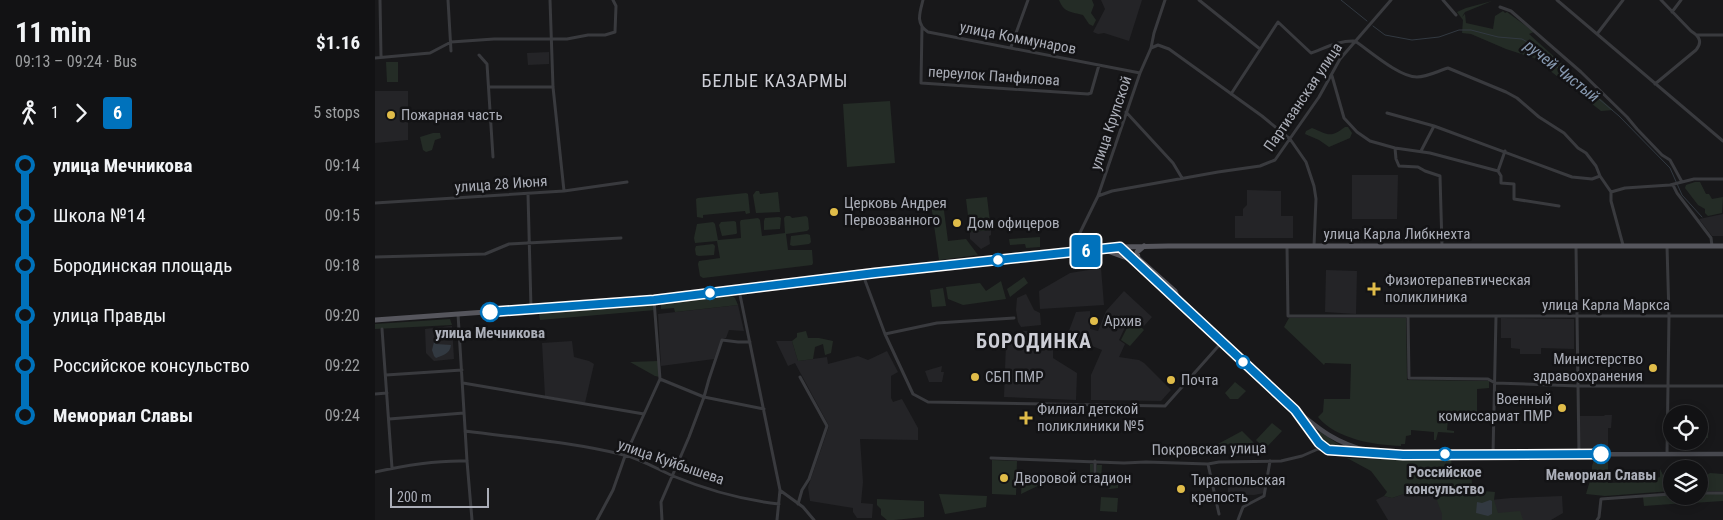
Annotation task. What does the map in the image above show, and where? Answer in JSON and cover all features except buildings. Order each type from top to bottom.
[{"type":"main road","name":"улица Карла Либкнехта","points":[[863,274],[1144,246],[1723,246]]},
{"type":"main road","points":[[1144,246],[1137,252],[1138,258],[1175,291],[1179,302]]},
{"type":"main road","points":[[1120,247],[1295,410],[1319,443],[1331,451]]},
{"type":"main road","points":[[1099,249],[1135,261]]},
{"type":"main road","points":[[375,320],[654,300],[863,274]]},
{"type":"main road","name":"Покровская улица","points":[[1295,410],[1319,430],[1342,443],[1379,454]]},
{"type":"main road","points":[[1313,435],[1314,432],[1319,430]]},
{"type":"main road","points":[[1340,452],[1343,448],[1342,443]]},
{"type":"main road","name":"Покровская улица","points":[[1331,451],[1379,454],[1723,454]]},
{"type":"street","points":[[380,0],[381,56]]},
{"type":"street","points":[[449,0],[451,52]]},
{"type":"street","points":[[550,0],[553,87],[564,191]]},
{"type":"street","points":[[375,58],[430,53],[451,42],[461,41],[567,39],[588,35],[605,36],[615,32],[616,6],[613,0]]},
{"type":"street","points":[[921,27],[919,17],[923,0]]},
{"type":"street","points":[[1011,47],[1028,0]]},
{"type":"street","name":"улица Крупской","points":[[1071,252],[1098,196],[1126,112],[1151,48],[1153,33],[1165,0]]},
{"type":"street","points":[[1199,0],[1260,50]]},
{"type":"street","name":"Партизанская улица","points":[[1098,196],[1112,191],[1182,178],[1266,165],[1275,160],[1319,97],[1340,59],[1391,0]]},
{"type":"street","points":[[1443,0],[1456,15]]},
{"type":"street","points":[[1557,0],[1723,141]]},
{"type":"street","points":[[1597,34],[1623,0]]},
{"type":"street","points":[[1655,84],[1696,50],[1699,47],[1700,40],[1661,0]]},
{"type":"street","points":[[1672,12],[1681,0]]},
{"type":"street","points":[[1500,7],[1511,10],[1581,72],[1662,155],[1670,160],[1681,182]]},
{"type":"street","points":[[1231,94],[1278,22],[1311,53],[1324,46],[1355,41],[1397,70],[1410,75],[1419,77],[1448,68],[1507,92],[1561,131],[1578,148],[1586,153],[1611,192],[1611,201],[1623,246]]},
{"type":"street","name":"улица Коммунаров","points":[[921,27],[934,34],[1011,47],[1140,73]]},
{"type":"street","name":"переулок Панфилова","points":[[921,27],[921,83],[1088,94],[1091,93],[1099,65]]},
{"type":"street","points":[[1697,35],[1723,35]]},
{"type":"street","points":[[1151,48],[1158,45],[1169,49],[1290,139],[1305,162],[1314,186],[1316,199],[1314,246]]},
{"type":"street","points":[[479,55],[487,64],[493,157]]},
{"type":"street","points":[[1332,75],[1344,118],[1357,132],[1371,141],[1395,148],[1421,151],[1498,171],[1501,176],[1501,183],[1513,184],[1514,199],[1559,206]]},
{"type":"street","points":[[489,87],[553,87]]},
{"type":"street","points":[[1126,112],[1173,163],[1182,178]]},
{"type":"street","points":[[1387,113],[1434,126],[1577,178],[1592,179],[1600,176]]},
{"type":"street","points":[[1421,151],[1434,126]]},
{"type":"street","points":[[1395,148],[1399,166],[1418,167],[1425,172],[1441,176],[1442,246]]},
{"type":"street","points":[[1498,171],[1505,151]]},
{"type":"street","points":[[1611,192],[1625,188],[1674,184],[1693,179],[1723,179]]},
{"type":"street","name":"улица 28 Июня","points":[[375,203],[564,191],[627,182]]},
{"type":"street","points":[[1674,184],[1677,193],[1711,238],[1712,246]]},
{"type":"street","points":[[528,194],[531,309]]},
{"type":"street","points":[[375,257],[485,254],[509,244],[621,238]]},
{"type":"street","name":"улица Карла Маркса","points":[[1287,246],[1288,316],[1723,316]]},
{"type":"street","points":[[1576,246],[1579,454]]},
{"type":"street","points":[[1667,246],[1669,316],[1667,454]]},
{"type":"street","points":[[863,274],[885,334],[913,394],[929,402],[1165,406],[1222,342]]},
{"type":"street","points":[[739,290],[780,490],[777,520]]},
{"type":"street","points":[[597,520],[613,490],[625,456],[660,379],[654,300]]},
{"type":"street","points":[[458,314],[472,520]]},
{"type":"street","points":[[1408,316],[1409,378],[1488,379],[1495,383],[1578,386],[1723,386]]},
{"type":"street","points":[[1493,454],[1496,317]]},
{"type":"street","points":[[885,334],[937,323],[1014,318]]},
{"type":"street","points":[[382,329],[391,468]]},
{"type":"street","points":[[662,520],[661,502],[689,437],[722,340],[750,342]]},
{"type":"street","points":[[386,376],[463,370]]},
{"type":"street","points":[[798,504],[802,490],[812,472],[827,426],[800,377]]},
{"type":"street","points":[[660,379],[704,397],[764,409]]},
{"type":"street","points":[[463,383],[644,414]]},
{"type":"street","points":[[375,394],[387,393]]},
{"type":"street","points":[[389,419],[464,413]]},
{"type":"street","name":"улица Куйбышева","points":[[465,431],[547,442],[625,456],[672,475],[750,500],[779,504]]},
{"type":"street","points":[[1318,449],[1319,443]]},
{"type":"street","name":"Покровская улица","points":[[991,458],[1208,464],[1270,461],[1302,456],[1318,449],[1331,451]]},
{"type":"street","points":[[375,472],[433,462],[467,461]]},
{"type":"street","points":[[1095,480],[1097,461]]},
{"type":"street","points":[[1238,520],[1243,506],[1262,498],[1265,493],[1270,461]]},
{"type":"street","points":[[1208,464],[1219,514]]},
{"type":"street","points":[[780,490],[803,507],[814,520]]},
{"type":"street","points":[[1708,492],[1723,493]]},
{"type":"street","points":[[1597,520],[1601,499],[1663,495]]},
{"type":"shaded area","points":[[1059,0],[1092,0],[1094,5],[1091,13],[1096,20],[1093,26],[1089,24],[1083,15],[1066,10]]},
{"type":"shaded area","points":[[1101,0],[1142,0],[1129,41],[1104,33],[1098,34],[1093,32],[1105,9]]},
{"type":"shaded area","points":[[1492,1],[1465,12],[1462,17],[1465,14],[1466,23],[1493,29],[1495,16],[1503,11],[1507,12],[1534,32],[1529,34],[1613,110],[1601,111],[1534,58],[1506,49],[1471,34],[1462,33],[1463,20],[1457,12]]},
{"type":"shaded area","points":[[549,52],[549,64],[528,65],[527,53]]},
{"type":"shaded area","points":[[386,62],[398,62],[398,82],[387,82]]},
{"type":"shaded area","name":"Пожарная часть","points":[[375,91],[408,91],[408,140],[375,143]]},
{"type":"shaded area","points":[[890,101],[895,163],[847,167],[843,104]]},
{"type":"shaded area","points":[[1348,127],[1352,133],[1350,138],[1329,147],[1305,134],[1306,131],[1312,128],[1332,134]]},
{"type":"shaded area","points":[[440,133],[441,138],[435,140],[432,150],[426,152],[423,150],[420,137]]},
{"type":"shaded area","points":[[1352,175],[1398,175],[1397,219],[1352,219]]},
{"type":"shaded area","points":[[1700,182],[1706,194],[1709,194],[1712,199],[1723,197],[1722,213],[1708,216],[1705,213],[1705,209],[1698,205],[1685,188],[1686,185]]},
{"type":"shaded area","points":[[1247,190],[1281,191],[1281,216],[1293,216],[1293,238],[1235,238],[1235,216],[1243,216],[1243,209],[1247,205]]},
{"type":"shaded area","points":[[756,191],[759,191],[760,194],[778,192],[780,212],[756,213],[753,195]]},
{"type":"shaded area","points":[[748,194],[750,213],[746,214],[745,211],[703,215],[703,218],[697,217],[696,199],[698,198]]},
{"type":"shaded area","points":[[987,197],[991,230],[970,232],[966,199]]},
{"type":"shaded area","points":[[943,203],[948,241],[966,239],[978,255],[939,260],[931,204]]},
{"type":"shaded area","points":[[1723,214],[1723,236],[1712,236],[1699,219]]},
{"type":"shaded area","points":[[786,216],[792,218],[806,216],[808,218],[809,229],[807,231],[786,234],[788,250],[812,250],[812,265],[703,278],[700,276],[699,261],[720,258],[717,241],[695,243],[694,238],[697,224],[713,222],[718,240],[741,238],[741,220],[758,218],[760,220],[762,236],[785,233],[784,218]]},
{"type":"shaded area","points":[[765,218],[781,218],[780,229],[764,230]]},
{"type":"shaded area","points":[[721,222],[736,222],[737,233],[722,236],[719,225]]},
{"type":"shaded area","points":[[991,230],[991,235],[989,236],[990,244],[981,249],[970,239],[970,232]]},
{"type":"shaded area","points":[[810,235],[811,242],[809,244],[790,245],[791,236]]},
{"type":"shaded area","points":[[1040,237],[1040,247],[1026,248],[1025,244],[1010,245],[1009,239]]},
{"type":"shaded area","points":[[713,244],[715,246],[714,255],[696,255],[696,246]]},
{"type":"shaded area","points":[[1101,268],[1104,305],[1040,309],[1039,291],[1070,273]]},
{"type":"shaded area","points":[[1326,270],[1357,271],[1356,314],[1325,312]]},
{"type":"shaded area","points":[[1024,277],[1028,283],[1010,297],[1007,289]]},
{"type":"shaded area","points":[[1001,281],[1006,299],[963,305],[948,299],[946,287],[980,283],[986,291]]},
{"type":"shaded area","points":[[943,288],[946,306],[932,307],[930,290]]},
{"type":"shaded area","points":[[1124,291],[1152,317],[1144,326],[1131,315],[1119,340],[1125,344],[1119,357],[1139,360],[1144,363],[1171,390],[1161,401],[1091,400],[1091,375],[1102,350],[1067,336],[1076,312],[1090,311],[1090,329],[1098,331],[1106,311]]},
{"type":"shaded area","points":[[1026,294],[1034,310],[1040,313],[1041,325],[1021,327],[1018,322],[1017,298]]},
{"type":"shaded area","points":[[732,296],[738,305],[675,312],[674,308],[661,309],[661,303]]},
{"type":"shaded area","points":[[654,300],[655,310],[540,320],[538,309]]},
{"type":"shaded area","points":[[738,305],[744,331],[729,330],[726,338],[721,339],[714,359],[661,366],[658,314]]},
{"type":"shaded area","points":[[1132,318],[1144,330],[1130,346],[1121,340]]},
{"type":"shaded area","points":[[1289,318],[1406,318],[1407,380],[1489,381],[1489,388],[1477,389],[1477,420],[1448,418],[1447,430],[1454,431],[1454,433],[1438,432],[1436,440],[1434,440],[1434,432],[1411,430],[1411,435],[1406,436],[1405,444],[1401,444],[1401,446],[1368,442],[1345,436],[1335,431],[1318,417],[1323,412],[1324,399],[1350,399],[1351,364],[1325,363],[1324,365],[1284,327]]},
{"type":"shaded area","points":[[1501,318],[1574,319],[1574,349],[1541,348],[1541,354],[1520,354],[1520,349],[1511,348],[1511,338],[1501,338]]},
{"type":"shaded area","points":[[450,319],[452,325],[375,329],[375,324]]},
{"type":"shaded area","points":[[452,326],[454,359],[434,361],[426,353],[425,329]]},
{"type":"shaded area","points":[[806,331],[808,338],[833,341],[831,353],[825,355],[823,344],[815,347],[813,359],[798,361],[792,341],[797,337],[797,333]]},
{"type":"shaded area","points":[[1022,331],[1053,331],[1053,358],[1077,373],[1076,400],[1004,397],[1006,343]]},
{"type":"shaded area","points":[[572,341],[574,357],[594,364],[585,403],[545,396],[542,343]]},
{"type":"shaded area","points":[[776,341],[792,341],[798,361],[827,357],[828,364],[858,356],[868,360],[887,351],[898,372],[891,376],[891,398],[893,402],[902,399],[918,428],[918,440],[860,439],[863,482],[861,503],[873,504],[872,518],[857,518],[853,508],[810,501],[808,487],[829,426],[795,363],[788,366]]},
{"type":"shaded area","points":[[434,342],[436,344],[451,345],[446,354],[436,358],[432,350]]},
{"type":"shaded area","points":[[658,361],[660,377],[630,362]]},
{"type":"shaded area","points":[[942,366],[941,372],[944,372],[942,382],[929,382],[925,371]]},
{"type":"shaded area","points":[[1235,382],[1246,391],[1238,399],[1230,399],[1225,393]]},
{"type":"shaded area","points":[[1612,415],[1611,428],[1608,428],[1608,448],[1580,448],[1580,416]]},
{"type":"shaded area","points":[[1272,423],[1282,431],[1265,449],[1256,440]]},
{"type":"shaded area","points":[[1242,431],[1258,447],[1222,447],[1218,444]]},
{"type":"shaded area","points":[[1320,432],[1340,445],[1340,447],[1338,449],[1326,446],[1317,435]]},
{"type":"shaded area","points":[[1347,458],[1396,460],[1451,458],[1452,470],[1471,472],[1472,484],[1483,491],[1495,492],[1494,500],[1498,513],[1520,511],[1523,520],[1442,520],[1442,514],[1436,498],[1455,493],[1453,483],[1412,495],[1410,492],[1392,498],[1384,496],[1387,492],[1371,471]]},
{"type":"shaded area","name":"Дворовой стадион","points":[[992,460],[1017,461],[1016,495],[992,494]]},
{"type":"shaded area","points":[[1594,460],[1608,462],[1608,483],[1655,481],[1660,477],[1660,469],[1663,475],[1663,492],[1605,496],[1586,494],[1592,474]]},
{"type":"shaded area","points":[[1090,464],[1093,464],[1093,478],[1089,482],[1059,482],[1050,474],[1087,475],[1090,473]]},
{"type":"shaded area","points":[[1097,465],[1102,465],[1101,482],[1118,484],[1118,488],[1110,489],[1097,484]]},
{"type":"shaded area","points":[[1708,474],[1723,474],[1723,491],[1708,491]]},
{"type":"shaded area","points":[[1022,480],[1048,481],[1021,494]]},
{"type":"shaded area","points":[[1228,480],[1265,481],[1264,493],[1254,495],[1228,494]]},
{"type":"shaded area","points":[[1453,483],[1459,503],[1562,496],[1563,513],[1551,520],[1388,520],[1376,500],[1384,496],[1392,498],[1410,492],[1413,495]]},
{"type":"shaded area","points":[[939,494],[987,496],[986,507],[945,514]]},
{"type":"shaded area","points":[[1708,494],[1723,494],[1723,501],[1708,502]]},
{"type":"shaded area","points":[[1663,496],[1663,505],[1644,506],[1643,497]]},
{"type":"shaded area","points":[[1101,497],[1118,498],[1117,512],[1100,511]]},
{"type":"shaded area","points":[[877,499],[924,501],[924,517],[887,520],[881,515]]},
{"type":"shaded area","points":[[1492,501],[1492,514],[1488,516],[1476,513],[1477,502],[1482,503]]},
{"type":"waterway","name":"ручей Чистый","points":[[1341,0],[1367,21]]},
{"type":"waterway","name":"ручей Чистый","points":[[1373,26],[1385,35],[1412,40],[1439,37],[1459,30],[1471,30],[1498,37],[1522,39],[1536,47],[1554,65],[1578,81],[1619,116],[1670,168],[1682,195],[1702,217]]},
{"type":"bus line","name":"6","points":[[490,312],[654,300],[875,273],[1120,247],[1295,410],[1319,443],[1328,450],[1403,455],[1601,454]]},
{"type":"place","name":"Пожарная часть","points":[[391,115]]},
{"type":"place","name":"Церковь Андрея Первозванного","points":[[834,212]]},
{"type":"place","name":"Дом офицеров","points":[[957,223]]},
{"type":"place","name":"Физиотерапевтическая поликлиника","points":[[1374,289]]},
{"type":"place","name":"улица Мечникова","points":[[490,312]]},
{"type":"place","name":"Архив","points":[[1094,321]]},
{"type":"place","name":"Министерство здравоохранения","points":[[1653,368]]},
{"type":"place","name":"СБП ПМР","points":[[975,377]]},
{"type":"place","name":"Почта","points":[[1171,380]]},
{"type":"place","name":"Военный комиссариат ПМР","points":[[1562,408]]},
{"type":"place","name":"Филиал детской поликлиники №5","points":[[1026,418]]},
{"type":"place","name":"Российское консульство","points":[[1445,454]]},
{"type":"place","name":"Мемориал Славы","points":[[1601,454]]},
{"type":"place","name":"Дворовой стадион","points":[[1004,478]]},
{"type":"place","name":"Тираспольская крепость","points":[[1181,489]]},
{"type":"district","name":"БЕЛЫЕ КАЗАРМЫ","points":[[775,80]]},
{"type":"district","name":"БОРОДИНКА","points":[[1034,341]]}]
